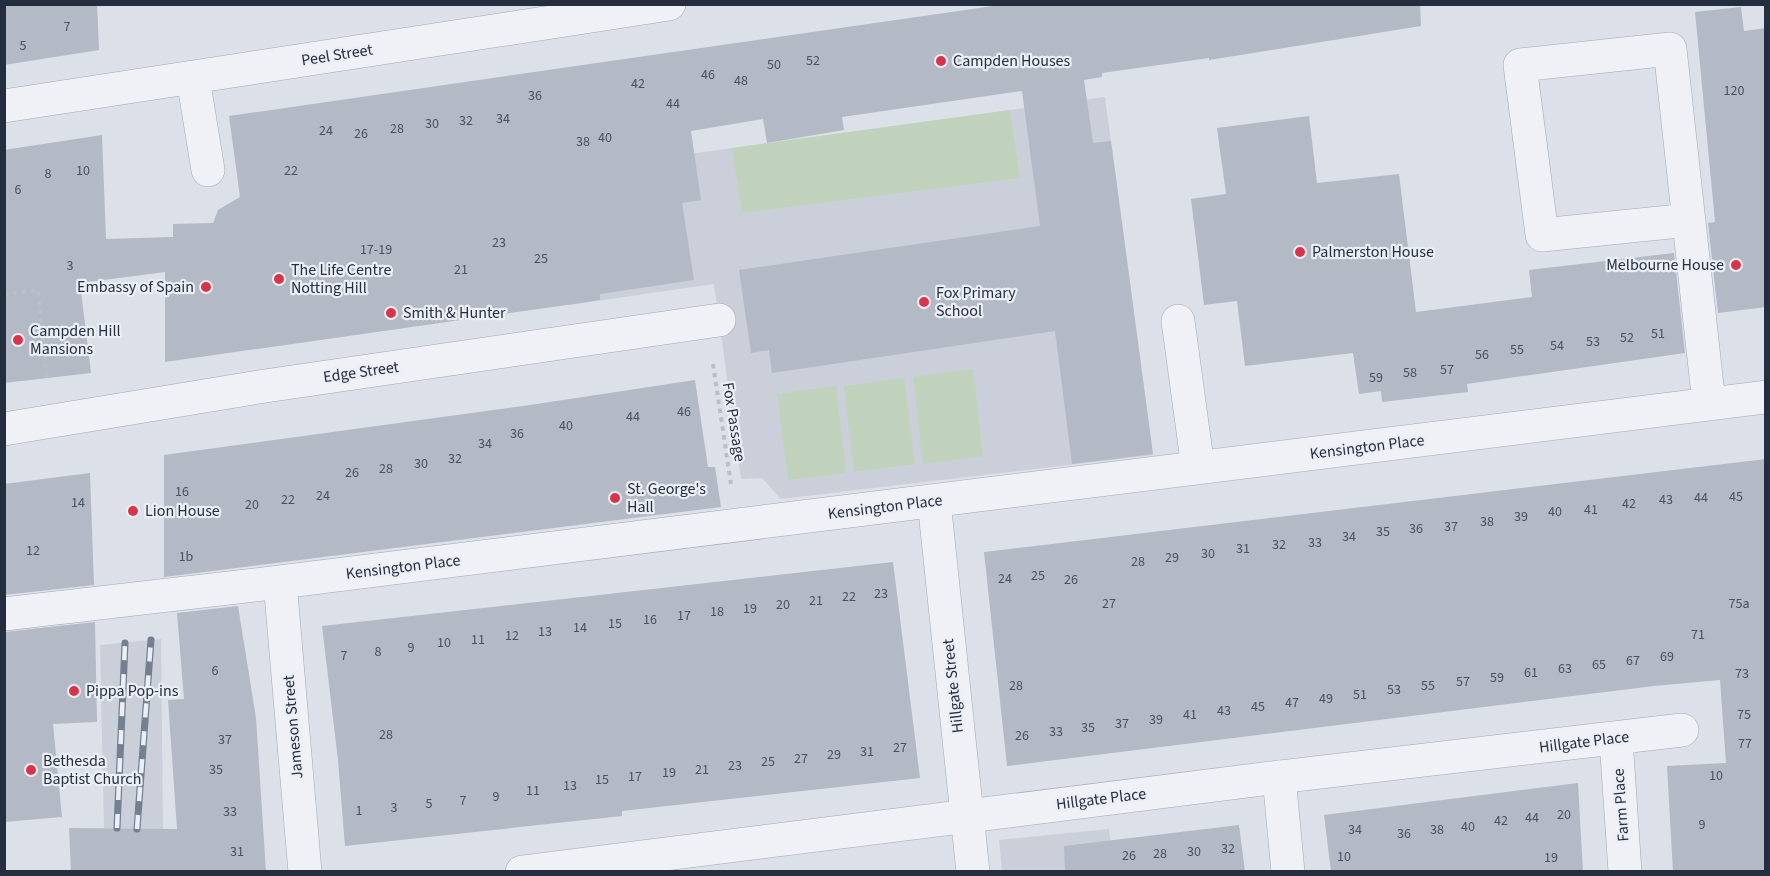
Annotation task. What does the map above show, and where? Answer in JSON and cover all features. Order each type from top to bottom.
[{"type":"street","name":"Peel Street","points":[[4,106],[669,4]]},
{"type":"street","points":[[1689,220],[1542,235],[1520,65],[1670,49],[1689,220],[1708,404]]},
{"type":"street","points":[[193,78],[208,170]]},
{"type":"street","name":"Edge Street","points":[[4,429],[276,385],[713,321]]},
{"type":"street","points":[[1178,321],[1198,468]]},
{"type":"street","name":"Kensington Place","points":[[4,614],[280,582],[1766,397]]},
{"type":"street","name":"Hillgate Street","points":[[934,501],[973,872]]},
{"type":"street","name":"Jameson Street","points":[[280,582],[305,872]]},
{"type":"street","name":"Hillgate Place","points":[[522,872],[582,868],[1279,777],[1682,730]]},
{"type":"street","name":"Farm Place","points":[[1616,739],[1625,872]]},
{"type":"street","points":[[1279,777],[1288,872]]},
{"type":"path","points":[[4,294],[38,290],[51,421]]},
{"type":"path","name":"Fox Passage","points":[[713,321],[737,525]]},
{"type":"shaded area","name":"Fox Primary School","points":[[1105,97],[1153,455],[781,499],[762,478],[741,479],[714,284],[569,305],[563,267],[667,157]]},
{"type":"shaded area","points":[[161,639],[163,829],[104,828],[100,645]]},
{"type":"shaded area","points":[[1109,829],[1114,871],[1002,871],[999,840]]},
{"type":"green space","points":[[1010,110],[1020,178],[742,213],[732,148]]},
{"type":"green space","points":[[973,369],[983,456],[923,464],[913,377]]},
{"type":"green space","points":[[904,378],[915,464],[854,472],[844,386]]},
{"type":"green space","points":[[836,386],[846,473],[788,480],[777,394]]},
{"type":"building","points":[[4,4],[97,4],[99,50],[4,65]]},
{"type":"building","points":[[1007,4],[1420,4],[1421,26],[1209,60],[1209,58],[1102,73],[1102,77],[1084,80],[1093,143],[1111,141],[1153,454],[1072,464],[1055,331],[772,373],[769,350],[751,353],[739,270],[1040,226],[1022,91],[842,117],[844,130],[767,143],[763,119],[691,131],[701,200],[682,203],[694,280],[600,294],[600,300],[165,362],[165,272],[80,283],[91,373],[4,383],[4,150],[102,135],[106,239],[173,237],[173,224],[213,223],[218,210],[240,197],[229,116]]},
{"type":"building","points":[[1741,7],[1744,31],[1766,28],[1766,307],[1718,313],[1708,223],[1715,222],[1695,12]]},
{"type":"building","points":[[1309,116],[1317,183],[1399,174],[1416,312],[1532,297],[1529,270],[1674,253],[1685,353],[1467,384],[1468,392],[1382,402],[1381,391],[1359,394],[1353,353],[1245,366],[1237,301],[1204,305],[1191,199],[1226,194],[1217,128]]},
{"type":"building","points":[[695,380],[708,467],[715,467],[721,507],[164,577],[164,455]]},
{"type":"building","points":[[1766,459],[1766,872],[1673,872],[1667,766],[1726,763],[1720,680],[1654,686],[1007,766],[984,552]]},
{"type":"building","points":[[90,473],[94,585],[4,595],[4,484]]},
{"type":"building","points":[[893,562],[920,778],[622,811],[622,816],[345,846],[338,760],[322,626]]},
{"type":"building","points":[[238,606],[256,718],[266,872],[71,872],[69,828],[177,829],[168,700],[184,699],[177,613]]},
{"type":"building","points":[[95,622],[97,722],[53,724],[62,817],[4,822],[4,632]]},
{"type":"building","points":[[1578,783],[1583,872],[1331,872],[1324,815]]},
{"type":"building","points":[[1239,825],[1245,872],[1065,872],[1064,846]]},
{"type":"railway","points":[[137,829],[151,640]]},
{"type":"railway","points":[[117,828],[125,643]]},
{"type":"place","name":"Campden Houses","points":[[941,61]]},
{"type":"place","name":"Palmerston House","points":[[1300,252]]},
{"type":"place","name":"Melbourne House","points":[[1736,265]]},
{"type":"place","name":"The Life Centre Notting Hill","points":[[279,279]]},
{"type":"place","name":"Embassy of Spain","points":[[206,287]]},
{"type":"place","name":"Fox Primary School","points":[[924,302]]},
{"type":"place","name":"Smith & Hunter","points":[[391,313]]},
{"type":"place","name":"Campden Hill Mansions","points":[[18,340]]},
{"type":"place","name":"St. George's Hall","points":[[615,498]]},
{"type":"place","name":"Lion House","points":[[133,511]]},
{"type":"place","name":"Pippa Pop-ins","points":[[74,691]]},
{"type":"place","name":"Bethesda Baptist Church","points":[[31,770]]}]
